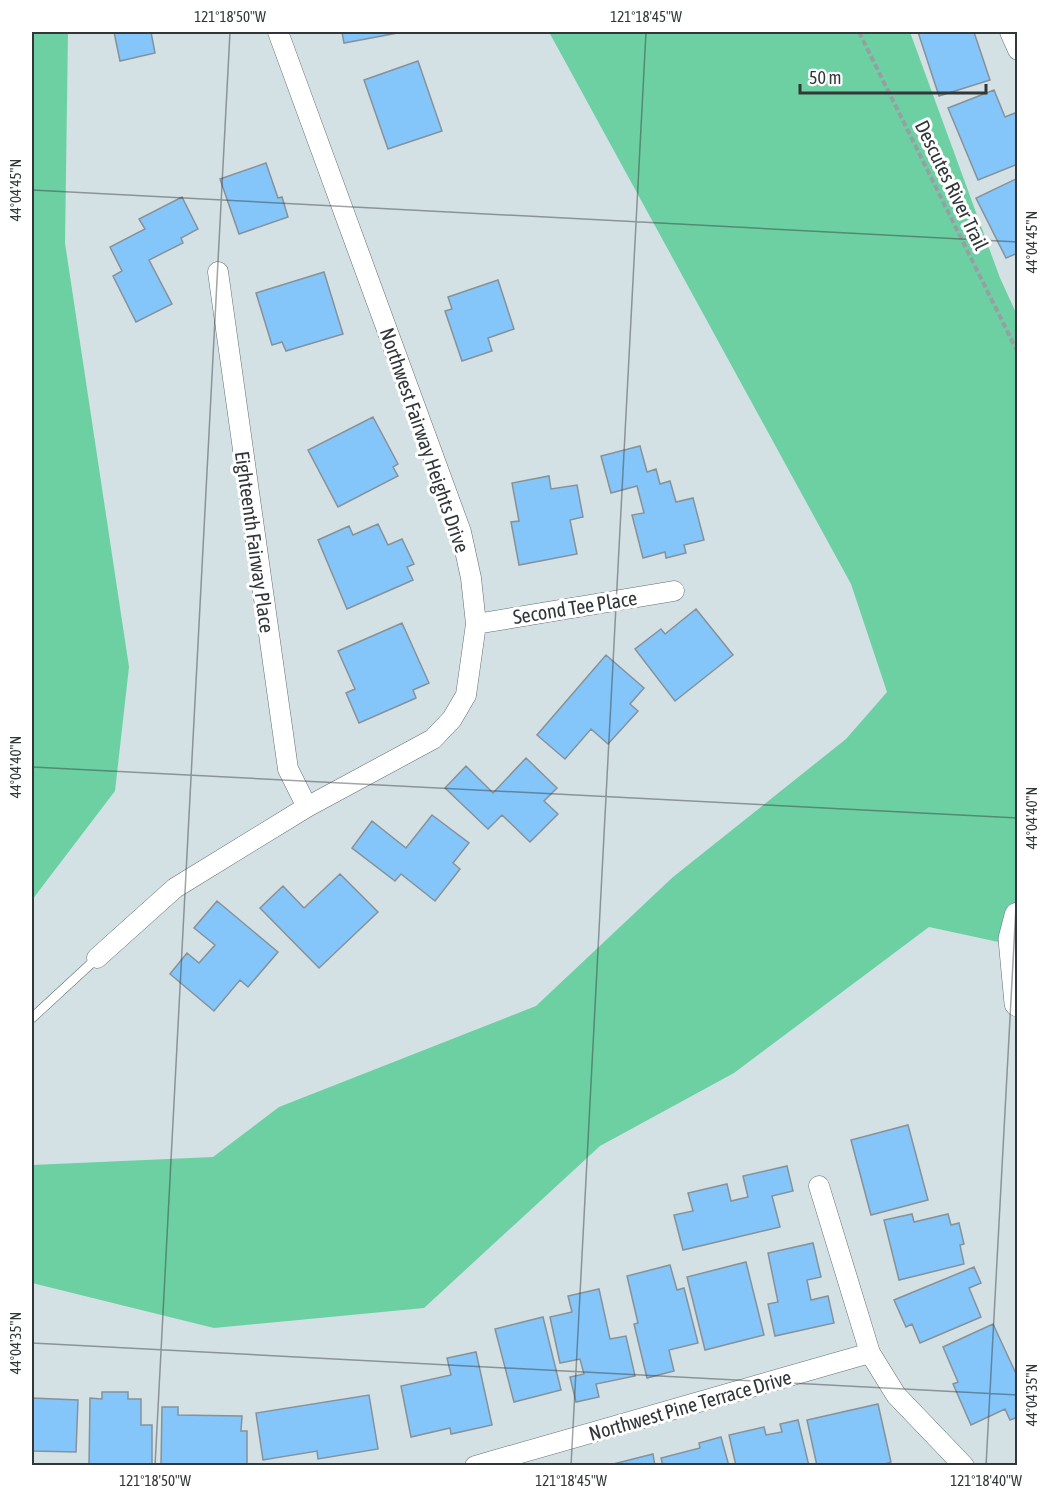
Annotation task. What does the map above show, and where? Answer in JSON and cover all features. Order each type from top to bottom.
[{"type":"main road","points":[[1017,916],[1012,939],[1017,1003]]},
{"type":"street","name":"Northwest Fairway Heights Drive","points":[[97,958],[175,888],[306,807],[433,739],[452,719],[466,695],[476,624],[471,578],[461,532],[278,32]]},
{"type":"street","points":[[1010,32],[1017,50]]},
{"type":"street","name":"Eighteenth Fairway Place","points":[[218,272],[288,769],[306,807]]},
{"type":"street","name":"Second Tee Place","points":[[476,624],[674,591]]},
{"type":"street","points":[[819,1186],[870,1353],[896,1395],[964,1466]]},
{"type":"street","name":"Northwest Pine Terrace Drive","points":[[475,1466],[870,1353]]},
{"type":"lane","points":[[32,1018],[97,958]]},
{"type":"path","name":"Descutes River Trail","points":[[859,32],[1017,353]]},
{"type":"green space","points":[[32,32],[68,32],[65,243],[129,667],[115,791],[32,900]]},
{"type":"green space","points":[[549,32],[910,32],[1000,278],[1017,315],[1017,946],[929,927],[734,1073],[600,1146],[424,1308],[214,1328],[32,1283],[32,1165],[213,1157],[279,1107],[536,1006],[673,877],[846,739],[887,692],[851,584]]},
{"type":"building","points":[[114,32],[151,32],[155,53],[120,61]]},
{"type":"building","points":[[342,32],[403,32],[344,43]]},
{"type":"building","points":[[918,32],[974,32],[990,80],[939,96]]},
{"type":"building","points":[[418,61],[442,131],[388,149],[364,80]]},
{"type":"building","points":[[994,90],[1005,117],[1015,113],[1018,119],[1018,164],[978,180],[948,108]]},
{"type":"building","points":[[266,163],[278,198],[282,197],[288,217],[239,234],[220,179]]},
{"type":"building","points":[[1018,178],[1018,253],[1006,258],[976,198]]},
{"type":"building","points":[[182,197],[198,229],[181,238],[183,243],[149,260],[172,304],[136,322],[113,276],[122,271],[110,247],[145,229],[139,219]]},
{"type":"building","points":[[324,272],[343,334],[286,351],[282,342],[272,345],[256,293]]},
{"type":"building","points":[[498,280],[514,329],[488,338],[492,351],[462,361],[445,311],[452,309],[448,297]]},
{"type":"building","points":[[373,417],[398,464],[393,467],[398,476],[338,507],[308,450]]},
{"type":"building","points":[[640,446],[647,472],[656,469],[660,484],[670,481],[676,502],[693,498],[704,540],[684,545],[686,553],[666,558],[665,552],[643,558],[632,515],[644,513],[637,486],[611,493],[601,456]]},
{"type":"building","points":[[549,476],[551,489],[577,485],[583,517],[570,520],[577,554],[519,565],[511,522],[519,521],[512,483]]},
{"type":"building","points":[[378,524],[388,545],[402,539],[414,564],[407,567],[413,580],[347,609],[318,540],[349,526],[353,535]]},
{"type":"building","points":[[696,609],[733,655],[675,701],[635,649],[661,629],[665,634]]},
{"type":"building","points":[[402,623],[429,683],[413,690],[416,698],[359,723],[346,693],[355,689],[338,651]]},
{"type":"building","points":[[606,655],[644,688],[630,704],[638,711],[608,744],[591,729],[565,759],[537,735]]},
{"type":"building","points":[[526,758],[557,788],[544,801],[558,814],[530,842],[502,815],[488,829],[445,788],[466,766],[493,793]]},
{"type":"building","points":[[432,815],[469,843],[453,863],[460,869],[435,901],[401,874],[395,881],[352,848],[372,821],[406,848]]},
{"type":"building","points":[[340,874],[378,912],[319,968],[260,908],[283,886],[304,908]]},
{"type":"building","points":[[217,901],[278,952],[248,987],[240,980],[214,1011],[170,974],[187,953],[199,963],[215,945],[194,928]]},
{"type":"building","points":[[908,1125],[928,1200],[871,1215],[851,1140]]},
{"type":"building","points":[[787,1166],[793,1191],[772,1196],[780,1227],[683,1250],[674,1215],[693,1211],[688,1193],[727,1184],[731,1201],[748,1197],[743,1176]]},
{"type":"building","points":[[912,1214],[914,1222],[948,1214],[951,1225],[959,1223],[964,1244],[960,1245],[964,1264],[899,1280],[884,1220]]},
{"type":"building","points":[[813,1243],[821,1277],[807,1280],[811,1300],[828,1296],[834,1323],[775,1336],[768,1304],[778,1302],[768,1253]]},
{"type":"building","points":[[746,1262],[764,1335],[705,1350],[687,1277]]},
{"type":"building","points":[[670,1265],[677,1290],[684,1288],[698,1343],[669,1350],[674,1371],[647,1378],[634,1324],[638,1323],[627,1276]]},
{"type":"building","points":[[974,1267],[981,1283],[969,1288],[981,1317],[920,1343],[912,1324],[906,1327],[894,1300]]},
{"type":"building","points":[[599,1289],[610,1339],[626,1336],[635,1376],[596,1384],[599,1397],[576,1402],[570,1377],[584,1374],[580,1359],[560,1363],[550,1317],[572,1312],[568,1296]]},
{"type":"building","points":[[543,1317],[561,1390],[514,1402],[495,1329]]},
{"type":"building","points":[[993,1324],[1018,1378],[1018,1417],[1010,1420],[1005,1409],[971,1425],[953,1384],[958,1382],[943,1347]]},
{"type":"building","points":[[476,1352],[492,1425],[451,1434],[450,1428],[411,1437],[401,1386],[451,1375],[447,1358]]},
{"type":"building","points":[[102,1392],[128,1392],[128,1399],[141,1399],[141,1425],[152,1425],[152,1466],[89,1466],[90,1398],[102,1399]]},
{"type":"building","points":[[369,1395],[378,1449],[318,1459],[317,1451],[263,1460],[256,1413]]},
{"type":"building","points":[[32,1398],[78,1400],[76,1452],[32,1451]]},
{"type":"building","points":[[878,1404],[891,1462],[878,1466],[817,1466],[807,1420]]},
{"type":"building","points":[[162,1407],[178,1407],[178,1415],[242,1416],[241,1431],[247,1431],[247,1465],[161,1466]]},
{"type":"building","points":[[798,1420],[809,1466],[736,1466],[729,1435],[764,1427],[766,1435],[782,1432],[780,1424]]},
{"type":"building","points":[[721,1437],[729,1466],[663,1466],[661,1458],[700,1448],[699,1443]]},
{"type":"building","points":[[653,1454],[655,1466],[613,1466],[613,1464]]}]
